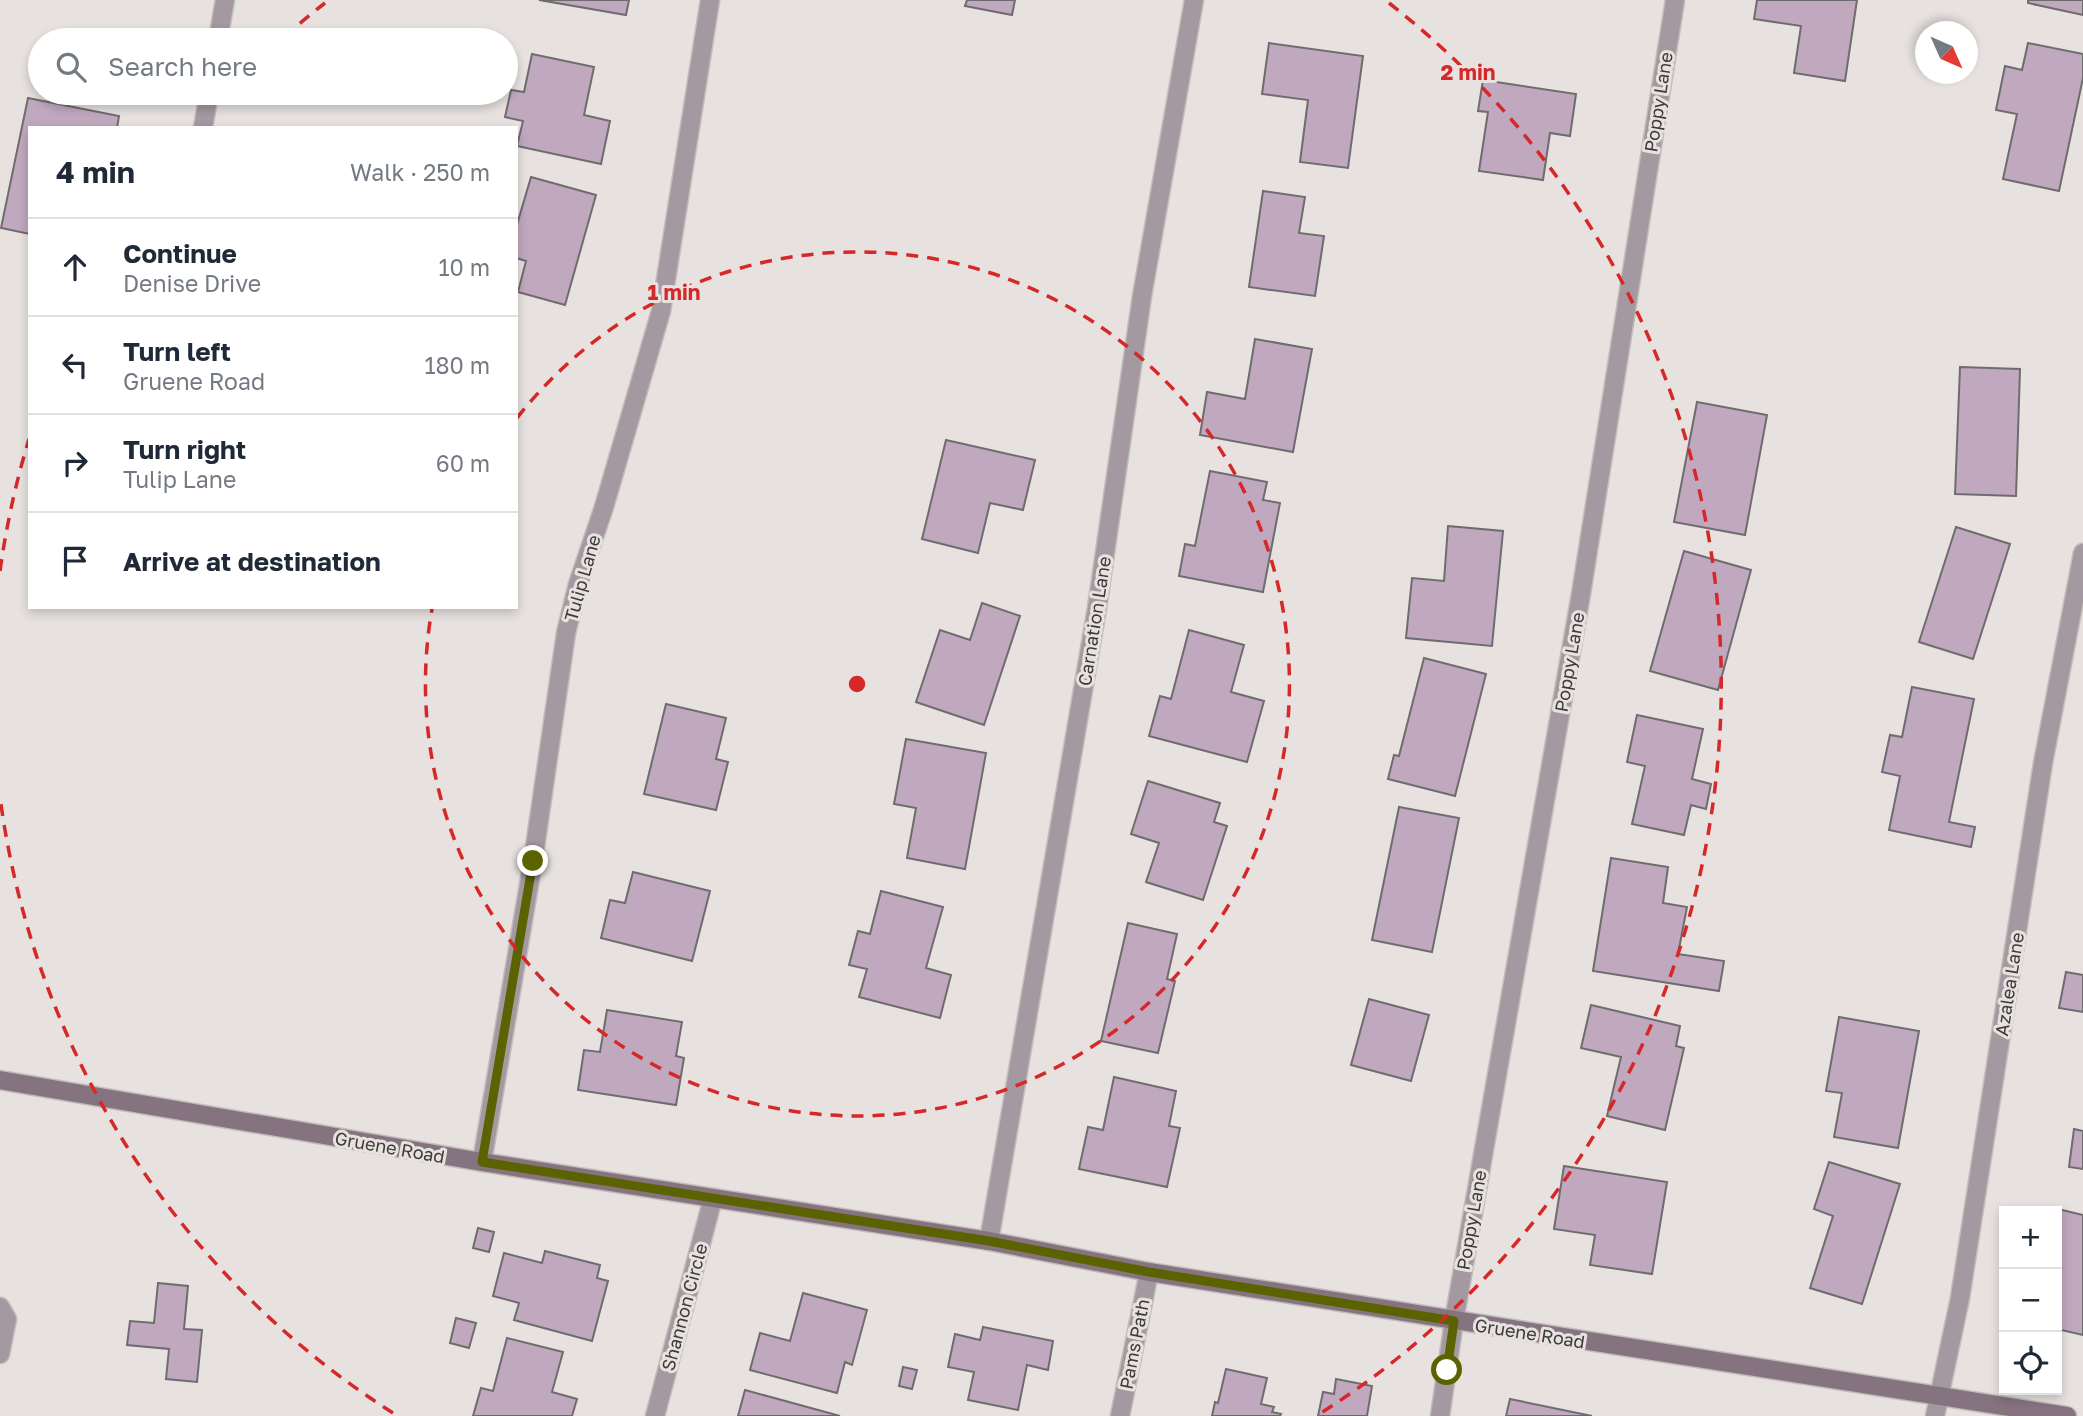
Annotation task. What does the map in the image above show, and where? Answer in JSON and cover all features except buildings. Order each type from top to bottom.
[{"type":"street","points":[[220,28],[225,0]]},
{"type":"street","name":"Tulip Lane","points":[[482,1162],[533,861],[566,633],[578,584],[604,507],[661,311],[710,0]]},
{"type":"street","name":"Carnation Lane","points":[[989,1241],[1097,608],[1142,296],[1194,0]]},
{"type":"street","name":"Poppy Lane","points":[[1440,1416],[1454,1321],[1581,594],[1675,0]]},
{"type":"street","points":[[203,126],[207,105]]},
{"type":"street","name":"Azalea Lane","points":[[1936,1416],[1960,1298],[2043,763],[2083,553]]},
{"type":"street","name":"Gruene Road","points":[[0,1080],[482,1162],[989,1241],[1149,1272],[2067,1416]]},
{"type":"street","name":"Shannon Circle","points":[[655,1416],[713,1198]]},
{"type":"street","name":"Pams Path","points":[[1120,1416],[1149,1272]]},
{"type":"street","points":[[0,1307],[7,1319],[0,1354]]},
{"type":"route","points":[[533,861],[482,1162],[989,1241],[1149,1272],[1454,1321],[1447,1370]]}]
